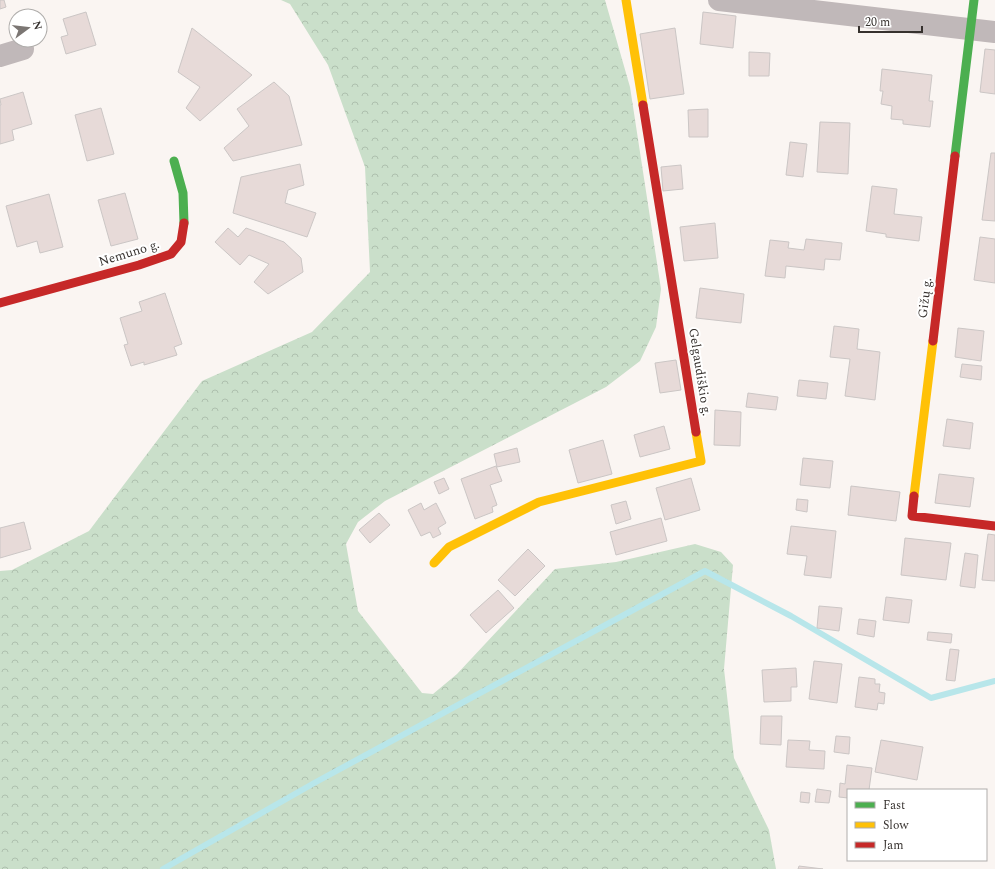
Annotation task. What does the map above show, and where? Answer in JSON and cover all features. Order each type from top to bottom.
[{"type":"street","name":"Gelgaudiškio g.","points":[[434,563],[449,547],[539,502],[701,461],[626,0]]},
{"type":"street","points":[[719,0],[995,32]]},
{"type":"street","name":"Gižų g.","points":[[974,0],[912,516],[995,526]]},
{"type":"street","points":[[0,56],[24,49]]},
{"type":"street","name":"Nemuno g.","points":[[0,303],[139,265],[171,254],[181,242],[185,218],[183,193],[174,161]]},
{"type":"green space","points":[[281,0],[605,0],[630,87],[661,289],[656,327],[640,361],[606,387],[385,501],[358,522],[346,544],[358,611],[422,693],[433,694],[457,674],[555,569],[616,562],[695,544],[721,552],[733,565],[724,669],[734,758],[769,830],[776,869],[0,869],[0,571],[12,570],[89,531],[202,381],[312,332],[370,272],[365,167],[328,65],[290,4]]},
{"type":"building","points":[[0,0],[4,0],[6,7],[0,9]]},
{"type":"building","points":[[86,12],[96,45],[66,54],[61,37],[68,35],[63,19]]},
{"type":"building","points":[[703,12],[736,16],[733,48],[700,44]]},
{"type":"building","points":[[192,28],[252,75],[200,121],[186,108],[200,87],[178,72]]},
{"type":"building","points":[[675,28],[684,94],[650,99],[640,34]]},
{"type":"building","points":[[985,49],[995,50],[995,94],[980,92]]},
{"type":"building","points":[[749,52],[770,53],[769,76],[749,76]]},
{"type":"building","points":[[882,69],[932,75],[929,101],[933,101],[930,127],[903,124],[903,120],[891,119],[892,106],[881,104],[883,91],[880,91]]},
{"type":"building","points":[[274,82],[289,96],[302,145],[233,161],[224,148],[249,126],[237,109]]},
{"type":"building","points":[[23,92],[32,124],[12,130],[14,140],[0,144],[0,99]]},
{"type":"building","points":[[101,108],[114,154],[87,161],[75,115]]},
{"type":"building","points":[[708,109],[708,137],[689,137],[688,110]]},
{"type":"building","points":[[820,122],[850,123],[848,174],[817,172]]},
{"type":"building","points":[[790,142],[807,144],[803,177],[786,175]]},
{"type":"building","points":[[991,153],[995,153],[995,221],[982,220]]},
{"type":"building","points":[[300,164],[304,185],[288,190],[285,203],[316,213],[307,237],[233,213],[241,177]]},
{"type":"building","points":[[681,165],[683,189],[663,191],[661,167]]},
{"type":"building","points":[[872,186],[897,189],[894,214],[922,217],[919,241],[886,237],[886,234],[866,231]]},
{"type":"building","points":[[125,193],[138,239],[111,246],[98,200]]},
{"type":"building","points":[[49,194],[63,247],[40,253],[37,241],[17,247],[6,206]]},
{"type":"building","points":[[715,223],[718,258],[684,261],[680,227]]},
{"type":"building","points":[[228,228],[238,237],[246,228],[284,242],[301,258],[303,272],[268,294],[254,282],[269,264],[249,255],[240,265],[215,242]]},
{"type":"building","points":[[980,237],[995,239],[995,283],[974,280]]},
{"type":"building","points":[[806,239],[842,243],[840,260],[825,259],[824,270],[786,266],[785,278],[765,276],[770,240],[789,242],[788,248],[804,250]]},
{"type":"building","points":[[700,288],[744,294],[741,323],[696,318]]},
{"type":"building","points":[[165,293],[182,344],[174,347],[177,355],[144,365],[144,362],[131,366],[124,345],[128,344],[120,318],[142,311],[139,302]]},
{"type":"building","points":[[834,326],[859,329],[857,349],[880,352],[875,400],[845,396],[850,359],[830,357]]},
{"type":"building","points":[[958,328],[984,331],[981,361],[955,357]]},
{"type":"building","points":[[676,360],[681,390],[660,393],[655,363]]},
{"type":"building","points":[[962,364],[982,366],[981,380],[960,377]]},
{"type":"building","points":[[799,380],[828,383],[826,399],[797,396]]},
{"type":"building","points":[[748,393],[778,397],[776,410],[746,407]]},
{"type":"building","points":[[715,410],[741,412],[740,446],[714,445]]},
{"type":"building","points":[[947,419],[973,423],[970,449],[943,446]]},
{"type":"building","points":[[664,426],[670,449],[640,457],[634,435]]},
{"type":"building","points":[[603,440],[612,474],[578,483],[569,450]]},
{"type":"building","points":[[517,448],[520,462],[497,467],[494,454]]},
{"type":"building","points":[[803,458],[833,461],[830,488],[800,485]]},
{"type":"building","points":[[496,466],[502,481],[490,485],[497,505],[492,507],[493,512],[475,519],[461,479]]},
{"type":"building","points":[[939,474],[974,478],[970,507],[935,503]]},
{"type":"building","points":[[444,478],[449,489],[439,494],[434,482]]},
{"type":"building","points":[[691,478],[700,510],[665,520],[656,488]]},
{"type":"building","points":[[851,486],[900,492],[896,521],[848,515]]},
{"type":"building","points":[[797,499],[808,500],[807,512],[796,510]]},
{"type":"building","points":[[626,501],[631,519],[616,524],[611,505]]},
{"type":"building","points":[[421,503],[424,510],[436,503],[446,523],[438,528],[441,534],[433,538],[430,532],[421,536],[408,510]]},
{"type":"building","points":[[379,513],[390,525],[370,543],[359,530]]},
{"type":"building","points":[[661,518],[667,541],[616,555],[610,532]]},
{"type":"building","points":[[24,522],[31,549],[0,558],[0,528]]},
{"type":"building","points":[[791,526],[836,531],[831,578],[804,575],[807,556],[787,554]]},
{"type":"building","points":[[988,534],[995,535],[995,581],[982,580]]},
{"type":"building","points":[[905,538],[951,543],[946,580],[901,575]]},
{"type":"building","points":[[528,549],[545,566],[515,596],[498,580]]},
{"type":"building","points":[[965,553],[978,555],[975,588],[960,586]]},
{"type":"building","points":[[498,590],[514,608],[486,633],[470,615]]},
{"type":"building","points":[[886,597],[912,600],[909,623],[883,620]]},
{"type":"building","points":[[819,606],[842,608],[839,631],[817,628]]},
{"type":"building","points":[[859,619],[876,621],[874,637],[857,634]]},
{"type":"building","points":[[928,632],[952,634],[951,643],[927,640]]},
{"type":"building","points":[[950,649],[959,650],[955,681],[946,680]]},
{"type":"building","points":[[814,661],[842,664],[837,703],[809,699]]},
{"type":"building","points":[[796,668],[797,687],[791,687],[791,701],[764,702],[762,670]]},
{"type":"building","points":[[859,677],[875,679],[875,684],[880,684],[879,692],[885,693],[884,704],[878,703],[877,710],[855,707]]},
{"type":"building","points":[[761,716],[782,716],[781,745],[760,744]]},
{"type":"building","points":[[836,736],[850,737],[849,754],[834,752]]},
{"type":"building","points":[[788,740],[810,741],[809,750],[825,751],[824,769],[786,767]]},
{"type":"building","points":[[881,740],[923,747],[917,780],[875,772]]},
{"type":"building","points":[[847,765],[872,768],[869,789],[847,789],[847,798],[839,797],[840,783],[845,784]]},
{"type":"building","points":[[817,789],[831,791],[829,803],[815,802]]},
{"type":"building","points":[[801,792],[810,793],[809,803],[800,802]]},
{"type":"building","points":[[799,866],[823,869],[798,869]]},
{"type":"waterway","points":[[163,869],[316,782],[705,571],[791,616],[931,698],[995,681]]},
{"type":"traffic: fast","points":[[955,156],[974,0]]},
{"type":"traffic: fast","points":[[174,161],[183,193],[184,223]]},
{"type":"traffic: slow","points":[[626,0],[643,105]]},
{"type":"traffic: slow","points":[[914,496],[933,341]]},
{"type":"traffic: slow","points":[[434,563],[449,547],[539,502],[701,461],[696,432]]},
{"type":"traffic: jam","points":[[643,105],[696,432]]},
{"type":"traffic: jam","points":[[933,341],[955,156]]},
{"type":"traffic: jam","points":[[0,303],[139,265],[171,254],[181,242],[184,223]]},
{"type":"traffic: jam","points":[[914,496],[912,516],[995,526]]}]
